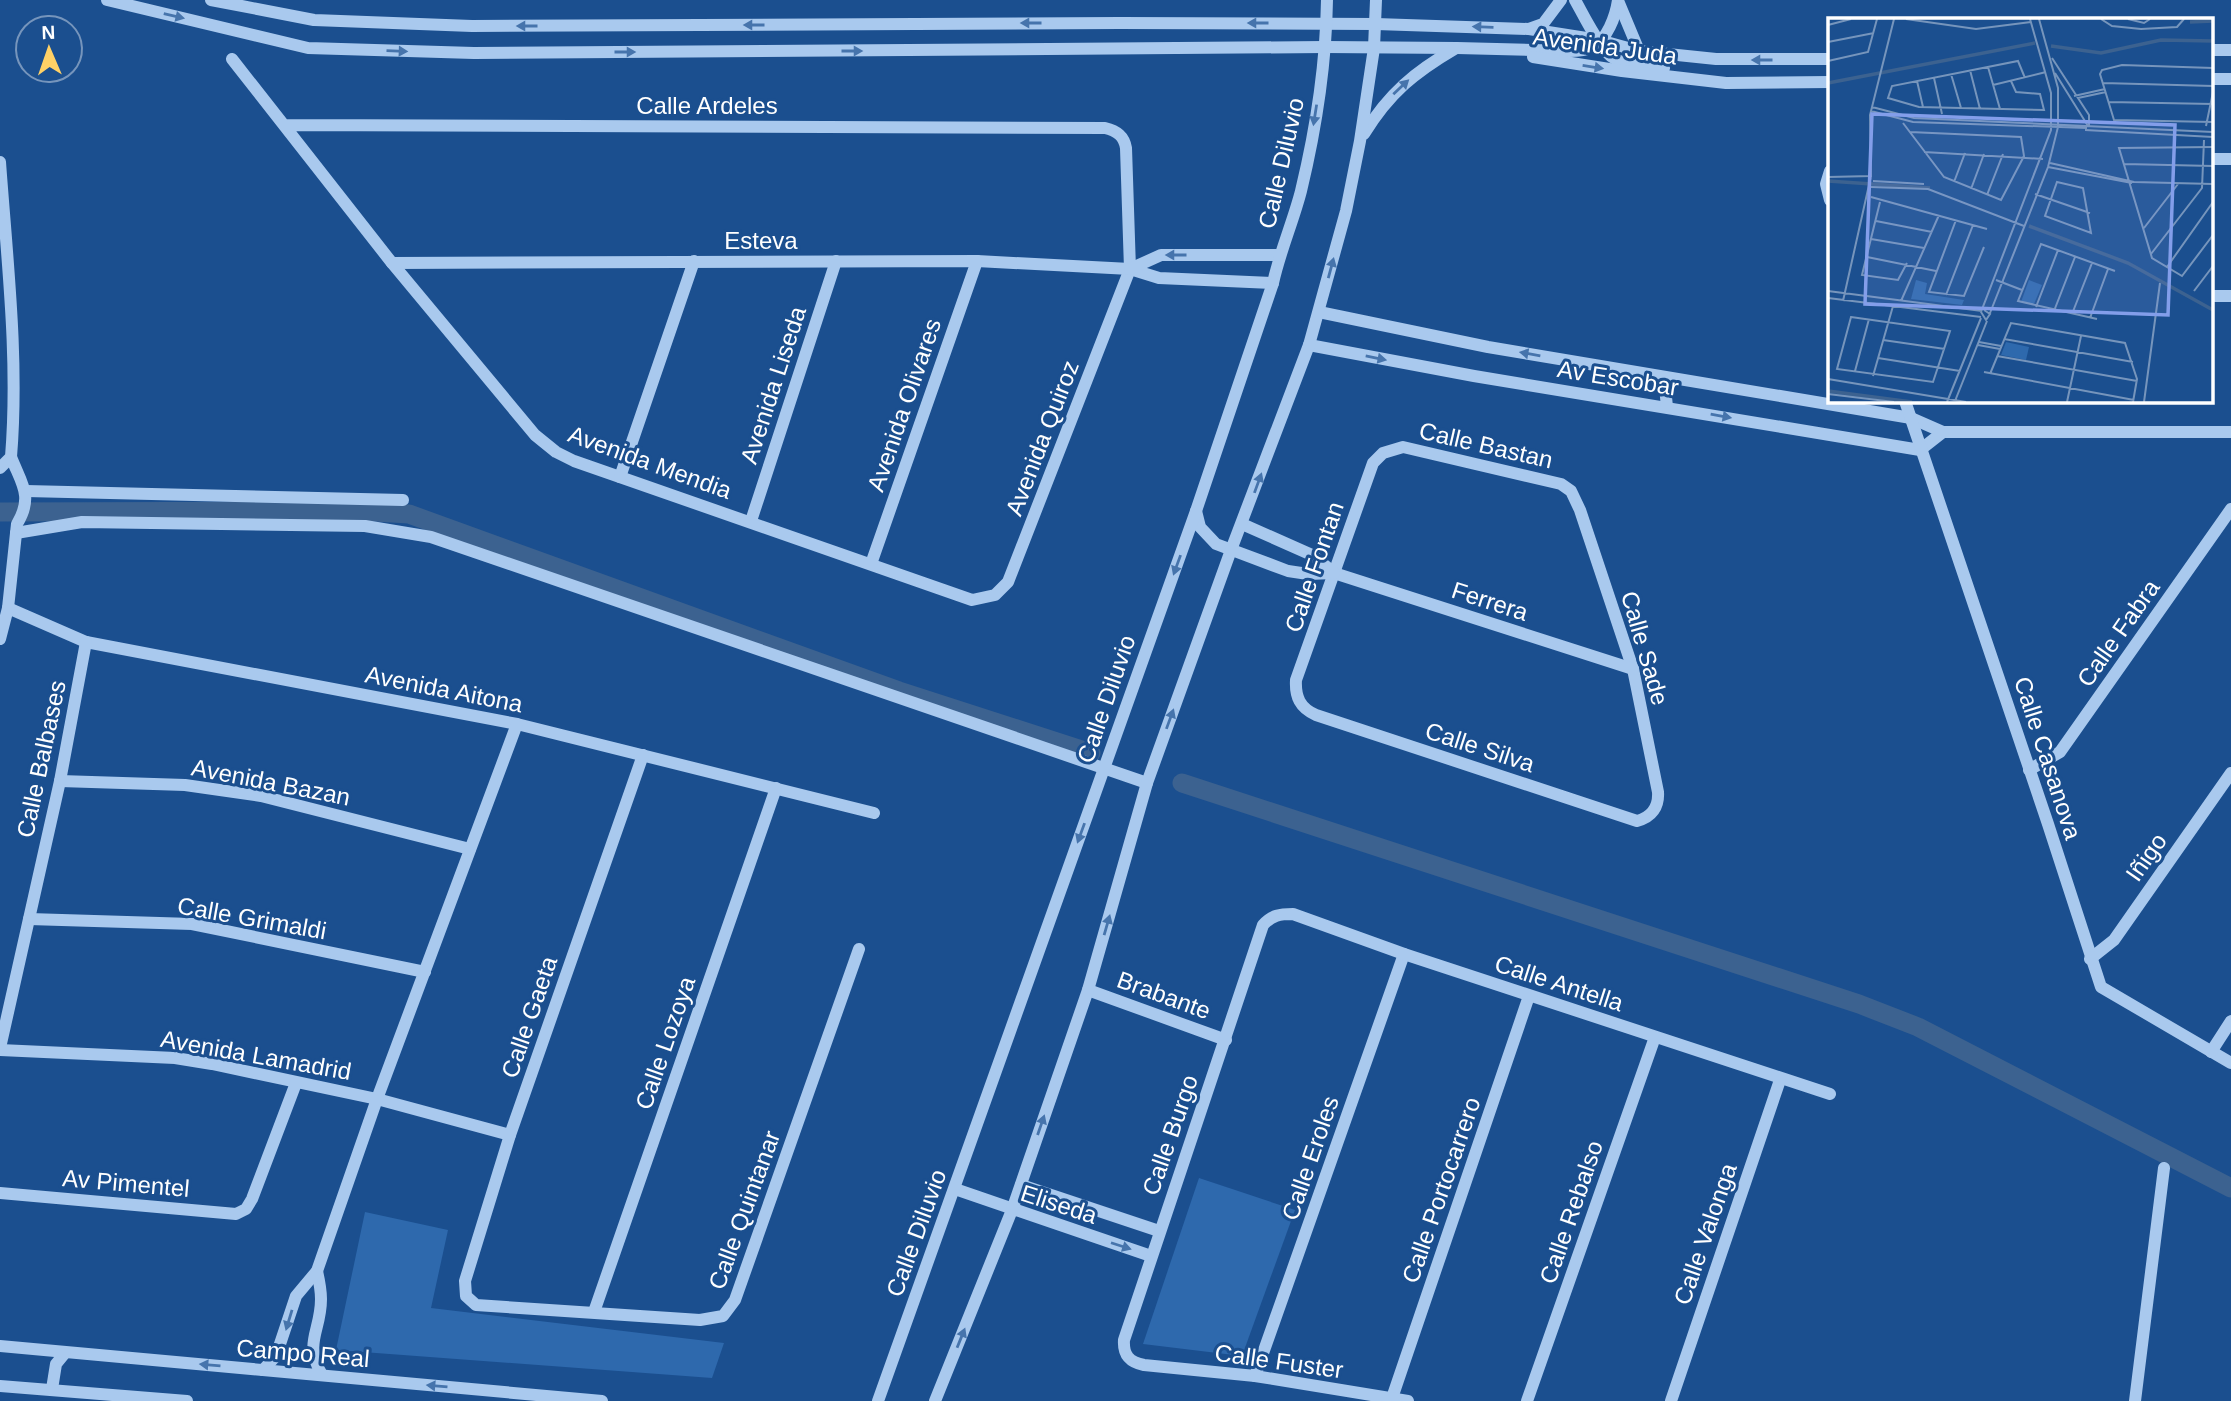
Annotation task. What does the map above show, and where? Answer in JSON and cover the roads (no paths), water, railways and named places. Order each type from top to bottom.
[{"type":"street","name":"Avenida Juda","points":[[107,0],[308,48],[474,54],[1325,47],[1569,51],[1590,48],[1599,40],[1615,20],[1618,0]]},
{"type":"street","name":"Avenida Juda","points":[[211,0],[314,20],[472,26],[1376,24],[1529,29],[1599,40],[1639,51],[1716,59],[1828,59]]},
{"type":"street","name":"Calle Diluvio","points":[[878,1401],[1196,511],[1273,283],[1307,161],[1325,47],[1326,0]]},
{"type":"street","points":[[935,1401],[1021,1185],[1088,990],[1147,783],[1309,345],[1346,211],[1360,141],[1374,48],[1376,0]]},
{"type":"street","points":[[1529,29],[1543,24],[1561,0]]},
{"type":"street","name":"Avenida Juda","points":[[1575,0],[1605,51],[1613,58],[1629,63],[1687,71],[1726,83]]},
{"type":"street","points":[[1618,0],[1639,51]]},
{"type":"street","points":[[1360,141],[1378,111],[1400,86],[1427,65],[1457,48]]},
{"type":"street","name":"Avenida Juda","points":[[1478,48],[1622,71],[1726,83],[1828,82]]},
{"type":"street","name":"Avenida Mendia","points":[[232,59],[392,262],[535,435],[556,452],[574,461],[972,600]]},
{"type":"street","name":"Calle Ardeles","points":[[285,125],[1105,128],[1115,131],[1125,141],[1130,269]]},
{"type":"street","points":[[0,162],[12,337],[11,457],[25,496],[23,515],[16,528],[8,608],[0,639]]},
{"type":"street","points":[[1828,173],[1828,192]]},
{"type":"street","name":"Esteva","points":[[1130,269],[1161,255],[1280,254]]},
{"type":"street","points":[[620,477],[694,261]]},
{"type":"street","name":"Avenida Liseda","points":[[751,521],[836,261]]},
{"type":"street","name":"Esteva","points":[[392,262],[977,261],[1130,269],[1159,278],[1273,283]]},
{"type":"street","name":"Avenida Olivares","points":[[871,564],[977,261]]},
{"type":"street","name":"Avenida Quiroz","points":[[972,600],[995,595],[1008,582],[1130,269]]},
{"type":"street","points":[[1319,312],[1488,346],[1911,418],[1943,432],[2231,432]]},
{"type":"street","name":"Av Escobar","points":[[1309,345],[1474,376],[1920,450]]},
{"type":"street","points":[[1664,377],[1667,407]]},
{"type":"street","name":"Calle Casanova","points":[[1905,402],[2101,987],[2231,1063]]},
{"type":"street","points":[[1920,450],[1943,432]]},
{"type":"street","name":"Calle Bastan","points":[[1383,453],[1403,447],[1561,484],[1575,497]]},
{"type":"street","name":"Calle Fontan","points":[[1298,700],[1296,680],[1373,463],[1383,453]]},
{"type":"street","points":[[0,468],[11,457]]},
{"type":"street","points":[[25,496],[402,500]]},
{"type":"street","name":"Calle Sade","points":[[1575,497],[1633,669],[1658,792],[1658,802],[1651,813]]},
{"type":"street","name":"Calle Fabra","points":[[2029,770],[2060,752],[2231,509]]},
{"type":"street","name":"Ferrera","points":[[1196,511],[1206,537],[1216,544],[1288,571],[1308,574],[1334,573],[1633,669]]},
{"type":"street","points":[[16,528],[82,522],[365,526],[431,537],[1147,783]]},
{"type":"street","name":"Ferrera","points":[[1242,524],[1312,555],[1334,573]]},
{"type":"street","name":"Avenida Aitona","points":[[8,608],[86,642],[517,724],[874,813]]},
{"type":"street","name":"Calle Balbases","points":[[0,1049],[60,781],[86,642]]},
{"type":"street","name":"Calle Silva","points":[[1298,700],[1309,712],[1316,715],[1637,821],[1645,819],[1651,813]]},
{"type":"street","points":[[263,1370],[276,1356],[296,1296],[317,1271],[377,1099],[517,724]]},
{"type":"street","name":"Calle Gaeta","points":[[466,1296],[465,1281],[510,1135],[643,755]]},
{"type":"street","name":"Iñigo","points":[[2090,959],[2114,940],[2231,773]]},
{"type":"street","name":"Avenida Bazan","points":[[60,781],[186,785],[261,796],[470,849]]},
{"type":"street","name":"Calle Lozoya","points":[[594,1312],[776,788]]},
{"type":"street","name":"Calle Antella","points":[[1276,915],[1293,914],[1529,996],[1829,1094]]},
{"type":"street","name":"Calle Burgo","points":[[1144,1365],[1128,1359],[1124,1347],[1159,1231],[1264,925],[1276,915]]},
{"type":"street","name":"Calle Grimaldi","points":[[29,919],[192,924],[425,972]]},
{"type":"street","name":"Calle Quintanar","points":[[466,1296],[476,1304],[700,1320],[723,1316],[736,1300],[859,949]]},
{"type":"street","name":"Calle Eroles","points":[[1255,1376],[1404,954]]},
{"type":"street","name":"Brabante","points":[[1088,990],[1226,1040]]},
{"type":"street","name":"Calle Portocarrero","points":[[1392,1398],[1529,996]]},
{"type":"street","points":[[2211,1052],[2231,1021]]},
{"type":"street","name":"Calle Rebalso","points":[[1527,1401],[1654,1037]]},
{"type":"street","name":"Avenida Lamadrid","points":[[0,1049],[174,1058],[377,1099],[510,1135]]},
{"type":"street","name":"Calle Valonga","points":[[1671,1401],[1780,1080]]},
{"type":"street","name":"Av Pimentel","points":[[0,1193],[236,1214],[246,1209],[296,1083]]},
{"type":"street","points":[[2135,1401],[2165,1168]]},
{"type":"street","name":"Eliseda","points":[[1021,1185],[1159,1231]]},
{"type":"street","name":"Eliseda","points":[[955,1189],[1151,1256]]},
{"type":"street","points":[[317,1271],[321,1300],[312,1346],[314,1361],[322,1375]]},
{"type":"street","name":"Campo Real","points":[[0,1346],[322,1375],[511,1397],[602,1401]]},
{"type":"street","points":[[52,1389],[52,1375],[56,1364],[65,1353]]},
{"type":"street","name":"Calle Fuster","points":[[1144,1365],[1255,1376],[1408,1401]]},
{"type":"street","points":[[0,1386],[187,1401]]},
{"type":"waterway","points":[[0,512],[358,511],[409,514],[899,691],[1091,753]]},
{"type":"waterway","points":[[1182,783],[1859,1004],[1918,1027],[2231,1188]]}]
